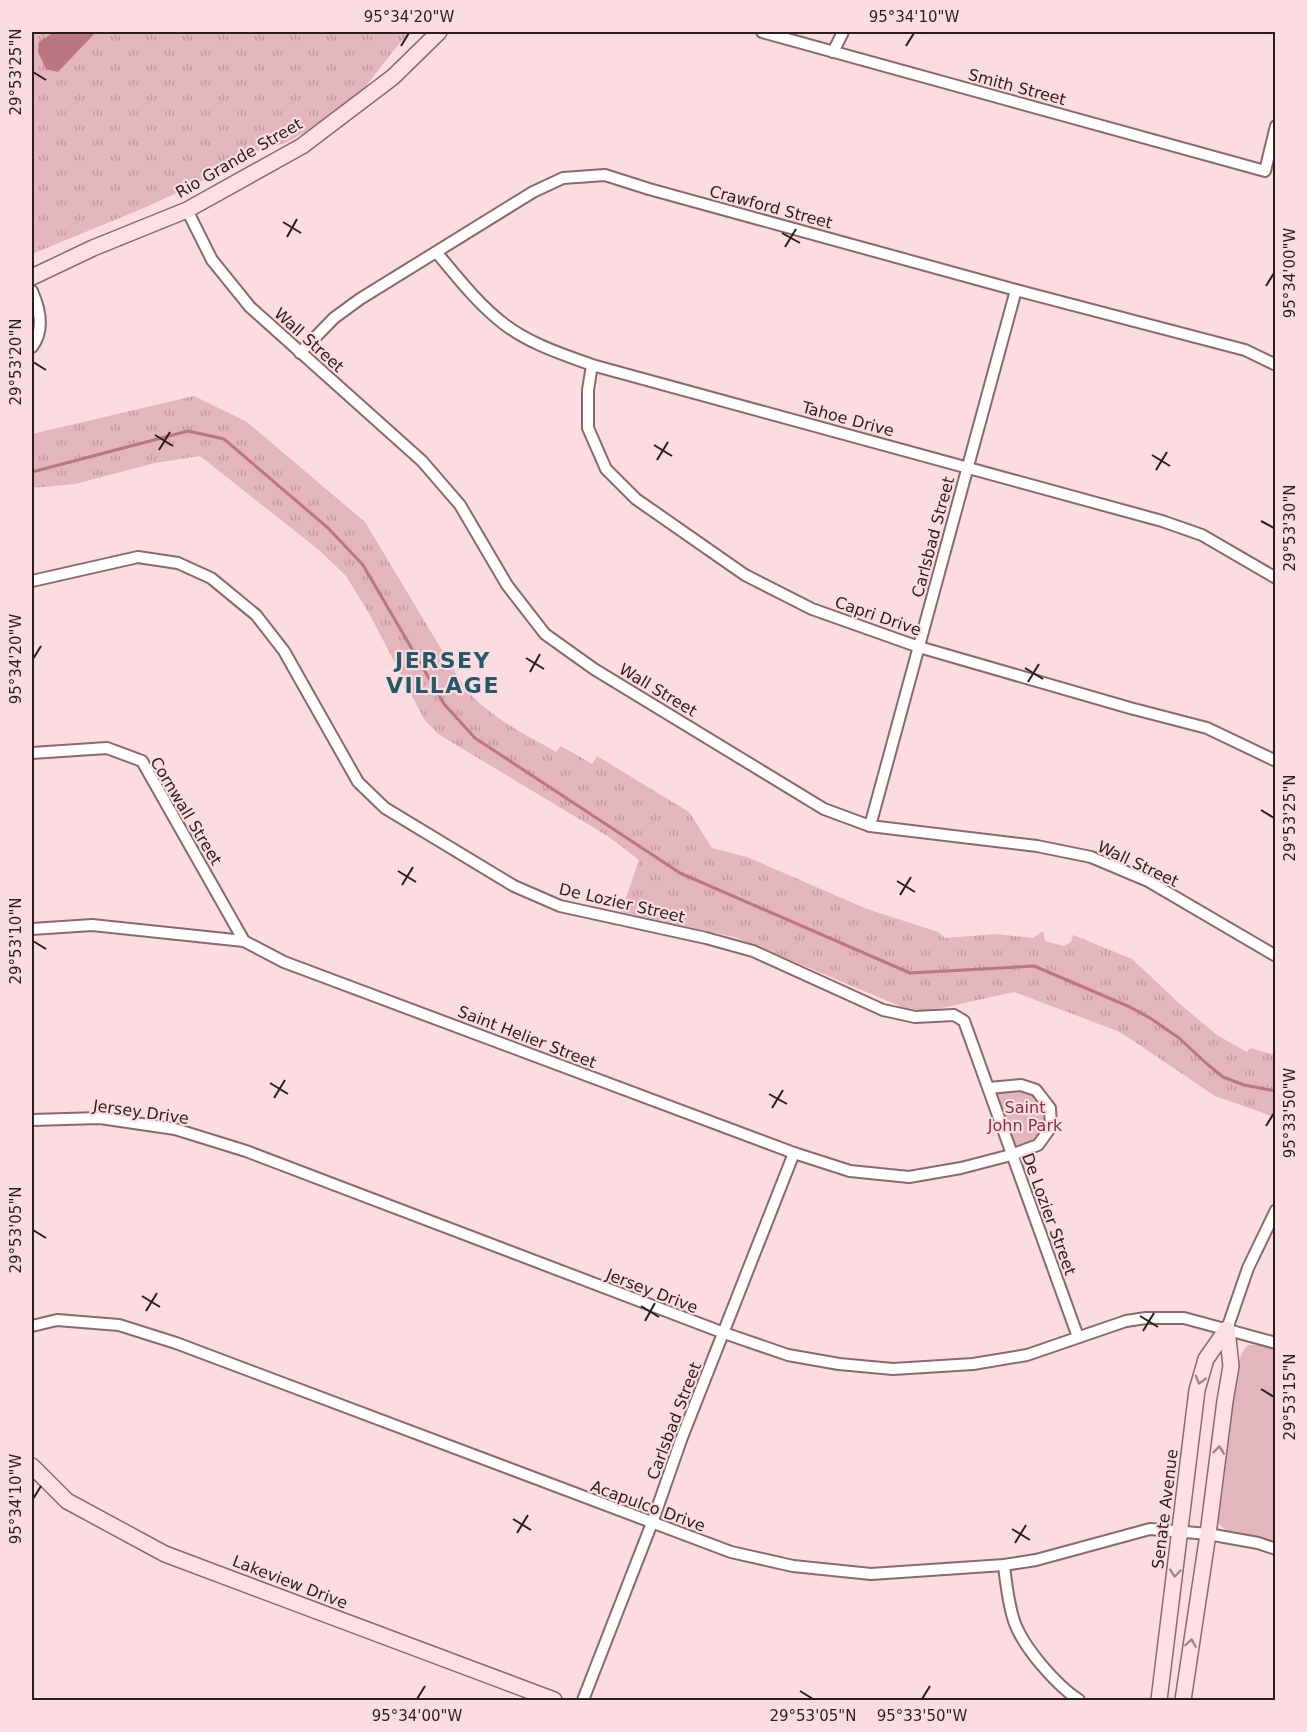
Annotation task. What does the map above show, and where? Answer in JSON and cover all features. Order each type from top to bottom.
[{"type":"street","name":"Rio Grande Street","points":[[32,276],[93,248],[187,210],[302,146],[393,77],[439,32]]},
{"type":"street","name":"Smith Street","points":[[762,32],[1265,171],[1275,126]]},
{"type":"street","points":[[833,52],[843,32]]},
{"type":"street","name":"Crawford Street","points":[[300,353],[334,318],[360,299],[533,192],[564,178],[605,175],[1016,290],[1245,350],[1275,366]]},
{"type":"street","name":"Wall Street","points":[[187,210],[212,260],[250,307],[422,461],[460,505],[507,585],[545,634],[594,669],[824,809],[870,826],[1037,846],[1091,857],[1148,881],[1275,956]]},
{"type":"street","name":"Tahoe Drive","points":[[437,253],[474,298],[505,325],[541,346],[592,365],[1162,521],[1202,535],[1275,578]]},
{"type":"street","name":"Carlsbad Street","points":[[870,826],[1016,290]]},
{"type":"street","points":[[32,291],[41,321],[36,342],[32,347]]},
{"type":"street","name":"Capri Drive","points":[[592,365],[588,390],[588,428],[606,469],[636,499],[745,575],[812,609],[919,647],[1207,728],[1275,761]]},
{"type":"street","name":"De Lozier Street","points":[[32,581],[138,557],[178,562],[211,578],[256,615],[284,651],[358,782],[385,808],[514,886],[560,906],[706,938],[753,951],[883,1010],[915,1017],[954,1015],[964,1021],[1078,1338]]},
{"type":"street","name":"Cornwall Street","points":[[32,753],[107,748],[142,761],[244,941]]},
{"type":"street","name":"Saint Helier Street","points":[[32,929],[92,926],[244,941],[284,962],[794,1153],[850,1171],[909,1177],[961,1168],[1011,1155],[1038,1145],[1051,1127],[1050,1108],[1036,1090],[1021,1084],[989,1088]]},
{"type":"street","name":"Jersey Drive","points":[[32,1120],[100,1118],[175,1129],[246,1151],[724,1334],[788,1354],[839,1364],[893,1369],[984,1362],[1027,1355],[1126,1321],[1146,1318],[1184,1318],[1275,1343]]},
{"type":"street","name":"Carlsbad Street","points":[[583,1701],[652,1523],[681,1440],[794,1153]]},
{"type":"street","name":"Senate Avenue","points":[[1159,1701],[1197,1390],[1206,1359],[1227,1329],[1248,1268],[1275,1210]]},
{"type":"street","name":"Acapulco Drive","points":[[32,1326],[57,1320],[119,1325],[176,1343],[731,1552],[793,1566],[871,1574],[1004,1565],[1036,1560],[1150,1529],[1208,1534],[1258,1543],[1275,1549]]},
{"type":"street","name":"Senate Avenue","points":[[1183,1701],[1225,1401],[1232,1366],[1227,1329]]},
{"type":"street","name":"Lakeview Drive","points":[[32,1466],[67,1501],[165,1554],[554,1701]]},
{"type":"street","points":[[1004,1565],[1008,1596],[1015,1623],[1049,1674],[1065,1691],[1079,1701]]},
{"type":"green space","points":[[32,32],[411,32],[359,95],[309,130],[285,143],[256,151],[207,179],[146,207],[32,254]]},
{"type":"green space","points":[[194,396],[247,422],[365,522],[464,687],[484,707],[507,724],[556,752],[561,746],[592,764],[597,756],[689,812],[712,848],[747,857],[867,909],[938,932],[945,938],[996,934],[1033,938],[1043,931],[1045,941],[1064,946],[1071,942],[1073,935],[1132,959],[1217,1035],[1247,1052],[1250,1048],[1275,1055],[1275,1117],[1215,1096],[1120,1032],[1014,992],[942,1008],[907,1009],[735,937],[621,912],[639,860],[609,837],[438,734],[424,719],[370,615],[346,576],[319,550],[200,456],[155,463],[75,484],[32,488],[32,434]]},
{"type":"green space","name":"Saint John Park","points":[[1021,1085],[1050,1108],[1050,1119],[1046,1135],[1042,1140],[1011,1155],[989,1088]]},
{"type":"green space","points":[[1248,1345],[1275,1349],[1275,1541],[1226,1530],[1216,1521],[1235,1379],[1243,1351]]},
{"type":"shaded area","points":[[54,32],[96,32],[58,72],[46,69],[38,52],[39,42]]},
{"type":"waterway","points":[[32,472],[188,431],[224,439],[328,528],[363,565],[444,704],[475,738],[680,873],[910,973],[1034,966],[1130,1007],[1150,1018],[1179,1038],[1223,1077],[1244,1085],[1276,1091]]},
{"type":"district","name":"JERSEY VILLAGE","points":[[443,672]]}]
